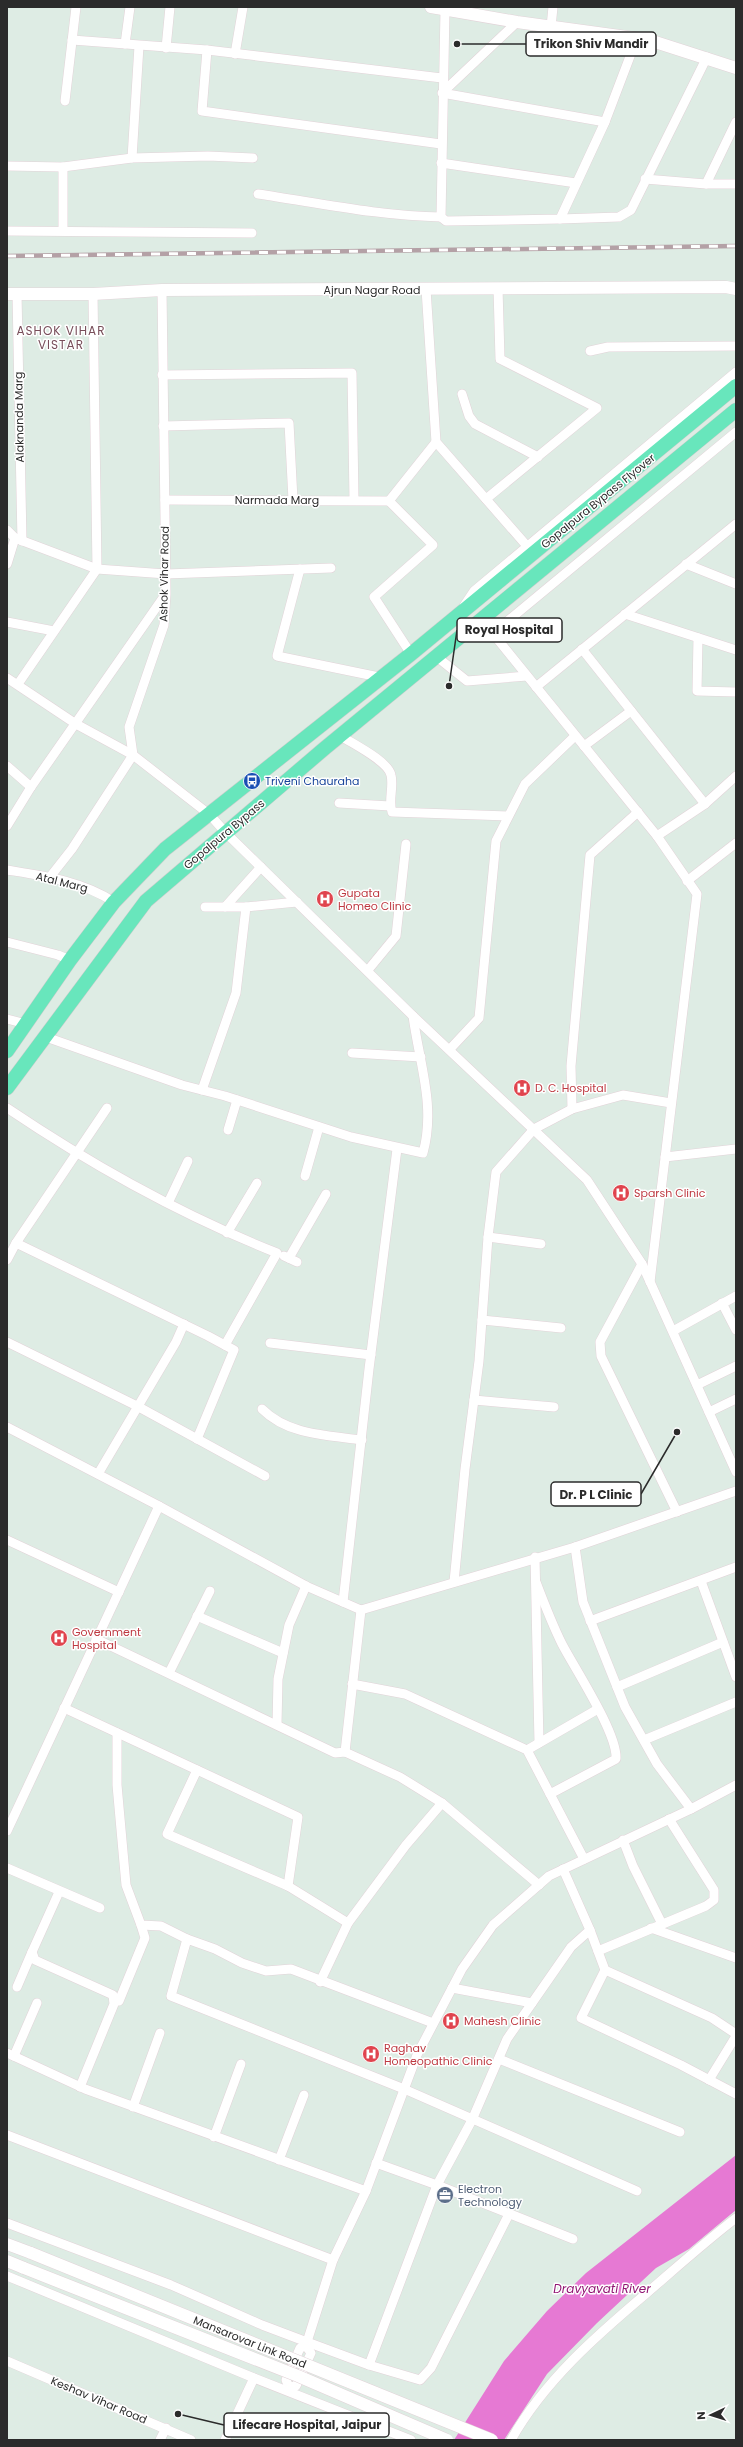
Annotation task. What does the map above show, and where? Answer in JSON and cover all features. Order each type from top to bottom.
[{"type":"main road","name":"Gopalpura Bypass Flyover","points":[[459,614],[736,386]]},
{"type":"main road","name":"Gopalpura Bypass Flyover","points":[[482,620],[736,410]]},
{"type":"main road","name":"Gopalpura Bypass","points":[[7,1051],[70,960],[114,902],[166,849],[459,614]]},
{"type":"main road","name":"Gopalpura Bypass","points":[[7,1088],[146,901],[341,736],[482,620]]},
{"type":"street","points":[[65,101],[76,7]]},
{"type":"street","points":[[125,44],[130,7]]},
{"type":"street","points":[[166,48],[170,7]]},
{"type":"street","points":[[235,54],[244,7]]},
{"type":"street","points":[[551,27],[553,7]]},
{"type":"street","points":[[441,217],[442,78],[438,8],[517,22],[649,40],[707,57],[736,68]]},
{"type":"street","points":[[442,93],[517,22]]},
{"type":"street","points":[[560,218],[605,122],[637,38]]},
{"type":"street","points":[[72,40],[207,50],[442,78]]},
{"type":"street","points":[[132,158],[139,46]]},
{"type":"street","points":[[207,50],[202,111],[441,144]]},
{"type":"street","points":[[258,194],[363,208],[402,216],[441,217],[446,221],[619,217],[626,215],[631,210],[645,179],[707,57]]},
{"type":"street","points":[[442,93],[605,122]]},
{"type":"street","points":[[706,184],[736,122]]},
{"type":"street","points":[[7,166],[63,167],[132,158],[208,156],[253,158]]},
{"type":"street","points":[[441,163],[576,183]]},
{"type":"street","points":[[63,167],[63,231]]},
{"type":"street","points":[[645,179],[706,184],[736,184]]},
{"type":"street","points":[[7,231],[252,233]]},
{"type":"street","name":"Ajrun Nagar Road","points":[[12,294],[92,294],[162,290],[726,287],[736,289]]},
{"type":"street","points":[[486,499],[597,408],[500,359],[498,288]]},
{"type":"street","points":[[426,289],[436,442],[527,546]]},
{"type":"street","name":"Ashok Vihar Road","points":[[133,755],[129,727],[164,625],[166,594],[162,290]]},
{"type":"street","name":"Alaknanda Marg","points":[[7,564],[18,539],[12,294]]},
{"type":"street","points":[[18,684],[98,569],[92,294]]},
{"type":"street","points":[[590,351],[608,348],[736,346]]},
{"type":"street","points":[[459,614],[474,591],[664,434],[736,372]]},
{"type":"street","points":[[162,375],[352,373],[354,500]]},
{"type":"street","points":[[462,394],[469,416],[475,424],[538,457]]},
{"type":"street","points":[[163,426],[289,423],[292,500]]},
{"type":"street","points":[[492,634],[736,432]]},
{"type":"street","points":[[411,654],[374,597],[433,545],[389,501],[436,442]]},
{"type":"street","name":"Narmada Marg","points":[[164,500],[389,501]]},
{"type":"street","points":[[536,687],[736,524]]},
{"type":"street","points":[[7,530],[18,539],[98,569],[166,574],[331,568]]},
{"type":"street","points":[[686,564],[736,584]]},
{"type":"street","points":[[300,569],[277,656],[379,677]]},
{"type":"street","points":[[7,826],[31,787],[166,594]]},
{"type":"street","points":[[626,614],[736,650]]},
{"type":"street","points":[[482,620],[657,836],[697,894],[650,1283]]},
{"type":"street","points":[[7,622],[54,631]]},
{"type":"street","points":[[698,638],[697,691],[736,692]]},
{"type":"street","points":[[582,649],[705,804]]},
{"type":"street","points":[[437,657],[467,681],[527,676]]},
{"type":"street","points":[[7,678],[76,724],[133,755],[210,815],[226,833],[368,970],[413,1016],[450,1049],[587,1180],[642,1264],[736,1472]]},
{"type":"street","points":[[584,746],[631,711]]},
{"type":"street","points":[[341,736],[386,766],[391,776],[390,806],[392,812],[400,814],[508,816]]},
{"type":"street","points":[[450,1049],[479,1018],[496,841],[525,784],[575,736]]},
{"type":"street","points":[[50,877],[72,849],[133,755]]},
{"type":"street","points":[[7,766],[31,787]]},
{"type":"street","points":[[657,836],[705,804],[736,776]]},
{"type":"street","points":[[339,803],[390,806]]},
{"type":"street","points":[[572,1109],[571,1066],[590,855],[638,812]]},
{"type":"street","points":[[688,880],[736,843]]},
{"type":"street","points":[[368,970],[396,936],[406,844]]},
{"type":"street","points":[[225,907],[261,866]]},
{"type":"street","name":"Atal Marg","points":[[7,870],[50,877],[97,891],[114,902]]},
{"type":"street","points":[[205,907],[246,907],[297,902]]},
{"type":"street","points":[[202,1090],[236,993],[246,907]]},
{"type":"street","points":[[7,942],[58,955],[70,960]]},
{"type":"street","points":[[46,1036],[202,1090],[319,1127],[397,1149],[423,1153],[429,1134],[426,1081],[413,1016]]},
{"type":"street","points":[[7,1019],[26,1024]]},
{"type":"street","points":[[352,1053],[421,1057]]},
{"type":"street","points":[[454,1582],[474,1400],[488,1237],[496,1172],[534,1129],[572,1109],[623,1096],[671,1103]]},
{"type":"street","points":[[228,1130],[237,1100]]},
{"type":"street","points":[[7,1108],[77,1155],[227,1233],[293,1260],[326,1194]]},
{"type":"street","points":[[7,1260],[16,1243],[77,1155],[107,1108]]},
{"type":"street","points":[[305,1176],[319,1127]]},
{"type":"street","points":[[343,1602],[371,1355],[397,1149]]},
{"type":"street","points":[[665,1157],[736,1149]]},
{"type":"street","points":[[168,1203],[188,1161]]},
{"type":"street","points":[[227,1233],[257,1183]]},
{"type":"street","points":[[488,1237],[541,1244]]},
{"type":"street","points":[[16,1243],[184,1324],[234,1350],[197,1439]]},
{"type":"street","points":[[225,1346],[277,1253]]},
{"type":"street","points":[[642,1264],[600,1342],[601,1356],[677,1512]]},
{"type":"street","points":[[673,1331],[736,1296]]},
{"type":"street","points":[[722,1304],[736,1330]]},
{"type":"street","points":[[482,1320],[561,1328]]},
{"type":"street","points":[[98,1474],[176,1342],[184,1324]]},
{"type":"street","points":[[7,1342],[137,1406],[265,1476]]},
{"type":"street","points":[[270,1343],[371,1355]]},
{"type":"street","points":[[697,1385],[736,1366]]},
{"type":"street","points":[[474,1400],[554,1407]]},
{"type":"street","points":[[709,1412],[736,1400]]},
{"type":"street","points":[[262,1409],[274,1421],[288,1428],[362,1440]]},
{"type":"street","points":[[7,1427],[160,1506],[306,1586],[361,1610],[535,1557],[575,1547],[736,1491]]},
{"type":"street","points":[[7,1831],[10,1815],[64,1708],[160,1506]]},
{"type":"street","points":[[7,1540],[119,1592]]},
{"type":"street","points":[[575,1547],[583,1602],[617,1687],[657,1764],[691,1809]]},
{"type":"street","points":[[535,1557],[539,1743]]},
{"type":"street","points":[[590,1621],[736,1568]]},
{"type":"street","points":[[700,1581],[736,1678]]},
{"type":"street","points":[[536,1582],[555,1629],[598,1709],[615,1748],[616,1759],[550,1794]]},
{"type":"street","points":[[277,1724],[278,1679],[283,1653],[289,1625],[306,1586]]},
{"type":"street","points":[[169,1673],[210,1591]]},
{"type":"street","points":[[345,1752],[361,1610]]},
{"type":"street","points":[[197,1616],[283,1653]]},
{"type":"street","points":[[96,1639],[277,1724],[335,1753],[345,1752],[400,1777],[442,1803],[539,1885]]},
{"type":"street","points":[[617,1687],[723,1642]]},
{"type":"street","points":[[352,1684],[405,1694],[527,1750],[584,1859]]},
{"type":"street","points":[[644,1740],[736,1702]]},
{"type":"street","points":[[64,1708],[298,1817],[288,1886]]},
{"type":"street","points":[[527,1750],[598,1709]]},
{"type":"street","points":[[117,1733],[117,1785],[126,1885],[146,1938],[118,2001]]},
{"type":"street","points":[[197,1770],[167,1834],[288,1886],[348,1923]]},
{"type":"street","points":[[289,2389],[286,2380],[300,2348],[307,2344],[333,2260],[366,2191],[417,2055],[462,1969],[493,1925],[550,1876],[691,1809],[736,1785]]},
{"type":"street","points":[[320,1982],[348,1923],[406,1845],[442,1803]]},
{"type":"street","points":[[598,1951],[706,1906],[714,1900],[715,1894],[669,1819]]},
{"type":"street","points":[[623,1840],[662,1924]]},
{"type":"street","points":[[7,1868],[59,1892],[100,1908]]},
{"type":"street","points":[[563,1869],[590,1930],[605,1970],[712,2018],[736,2035],[709,2080]]},
{"type":"street","points":[[17,1987],[59,1892]]},
{"type":"street","points":[[141,1925],[162,1926],[187,1939],[215,1949],[242,1963],[266,1971],[291,1969],[320,1982],[433,2023]]},
{"type":"street","points":[[651,1928],[736,1958]]},
{"type":"street","points":[[369,2365],[437,2185],[472,2120],[508,2039],[571,1947],[590,1930]]},
{"type":"street","points":[[187,1939],[171,1996],[404,2089],[636,2191]]},
{"type":"street","points":[[32,1952],[35,1960],[113,1995],[114,2004],[80,2086]]},
{"type":"street","points":[[605,1970],[581,2018],[736,2094]]},
{"type":"street","points":[[452,1988],[532,2003]]},
{"type":"street","points":[[37,2004],[10,2055],[80,2086],[133,2107],[366,2191]]},
{"type":"street","points":[[133,2107],[160,2033]]},
{"type":"street","points":[[499,2059],[680,2132]]},
{"type":"street","points":[[214,2137],[241,2064]]},
{"type":"street","points":[[279,2160],[304,2095]]},
{"type":"street","points":[[7,2135],[333,2260]]},
{"type":"street","points":[[376,2163],[437,2185],[573,2239]]},
{"type":"street","points":[[7,2223],[171,2284],[307,2344],[410,2379],[420,2380],[426,2376],[509,2214]]},
{"type":"street","points":[[511,2440],[525,2415],[568,2365],[612,2322],[736,2218]]},
{"type":"street","name":"Mansarovar Link Road","points":[[7,2244],[492,2440]]},
{"type":"street","name":"Mansarovar Link Road","points":[[7,2261],[298,2376],[448,2440]]},
{"type":"street","points":[[7,2276],[254,2378],[289,2389],[411,2440]]},
{"type":"street","name":"Keshav Vihar Road","points":[[7,2361],[191,2440]]},
{"type":"street","points":[[225,2440],[254,2378]]},
{"type":"street","points":[[160,2440],[166,2428]]},
{"type":"water","name":"Dravyavati River","points":[[736,2155],[736,2210],[689,2249],[656,2268],[597,2323],[547,2374],[504,2440],[454,2440],[504,2361],[547,2311],[586,2273]]},
{"type":"railway","points":[[7,256],[736,246]]},
{"type":"place","name":"Trikon Shiv Mandir","points":[[457,44]]},
{"type":"place","name":"Royal Hospital","points":[[449,686]]},
{"type":"place","name":"Triveni Chauraha","points":[[252,781]]},
{"type":"place","name":"Gupata Homeo Clinic","points":[[325,899]]},
{"type":"place","name":"D. C. Hospital","points":[[522,1088]]},
{"type":"place","name":"Sparsh Clinic","points":[[621,1193]]},
{"type":"place","name":"Dr. P L Clinic","points":[[677,1432]]},
{"type":"place","name":"Government Hospital","points":[[59,1638]]},
{"type":"place","name":"Mahesh Clinic","points":[[451,2021]]},
{"type":"place","name":"Raghav Homeopathic Clinic","points":[[371,2054]]},
{"type":"place","name":"Electron Technology","points":[[445,2195]]},
{"type":"place","name":"Lifecare Hospital, Jaipur","points":[[178,2414]]},
{"type":"district","name":"ASHOK VIHAR VISTAR","points":[[61,337]]}]
